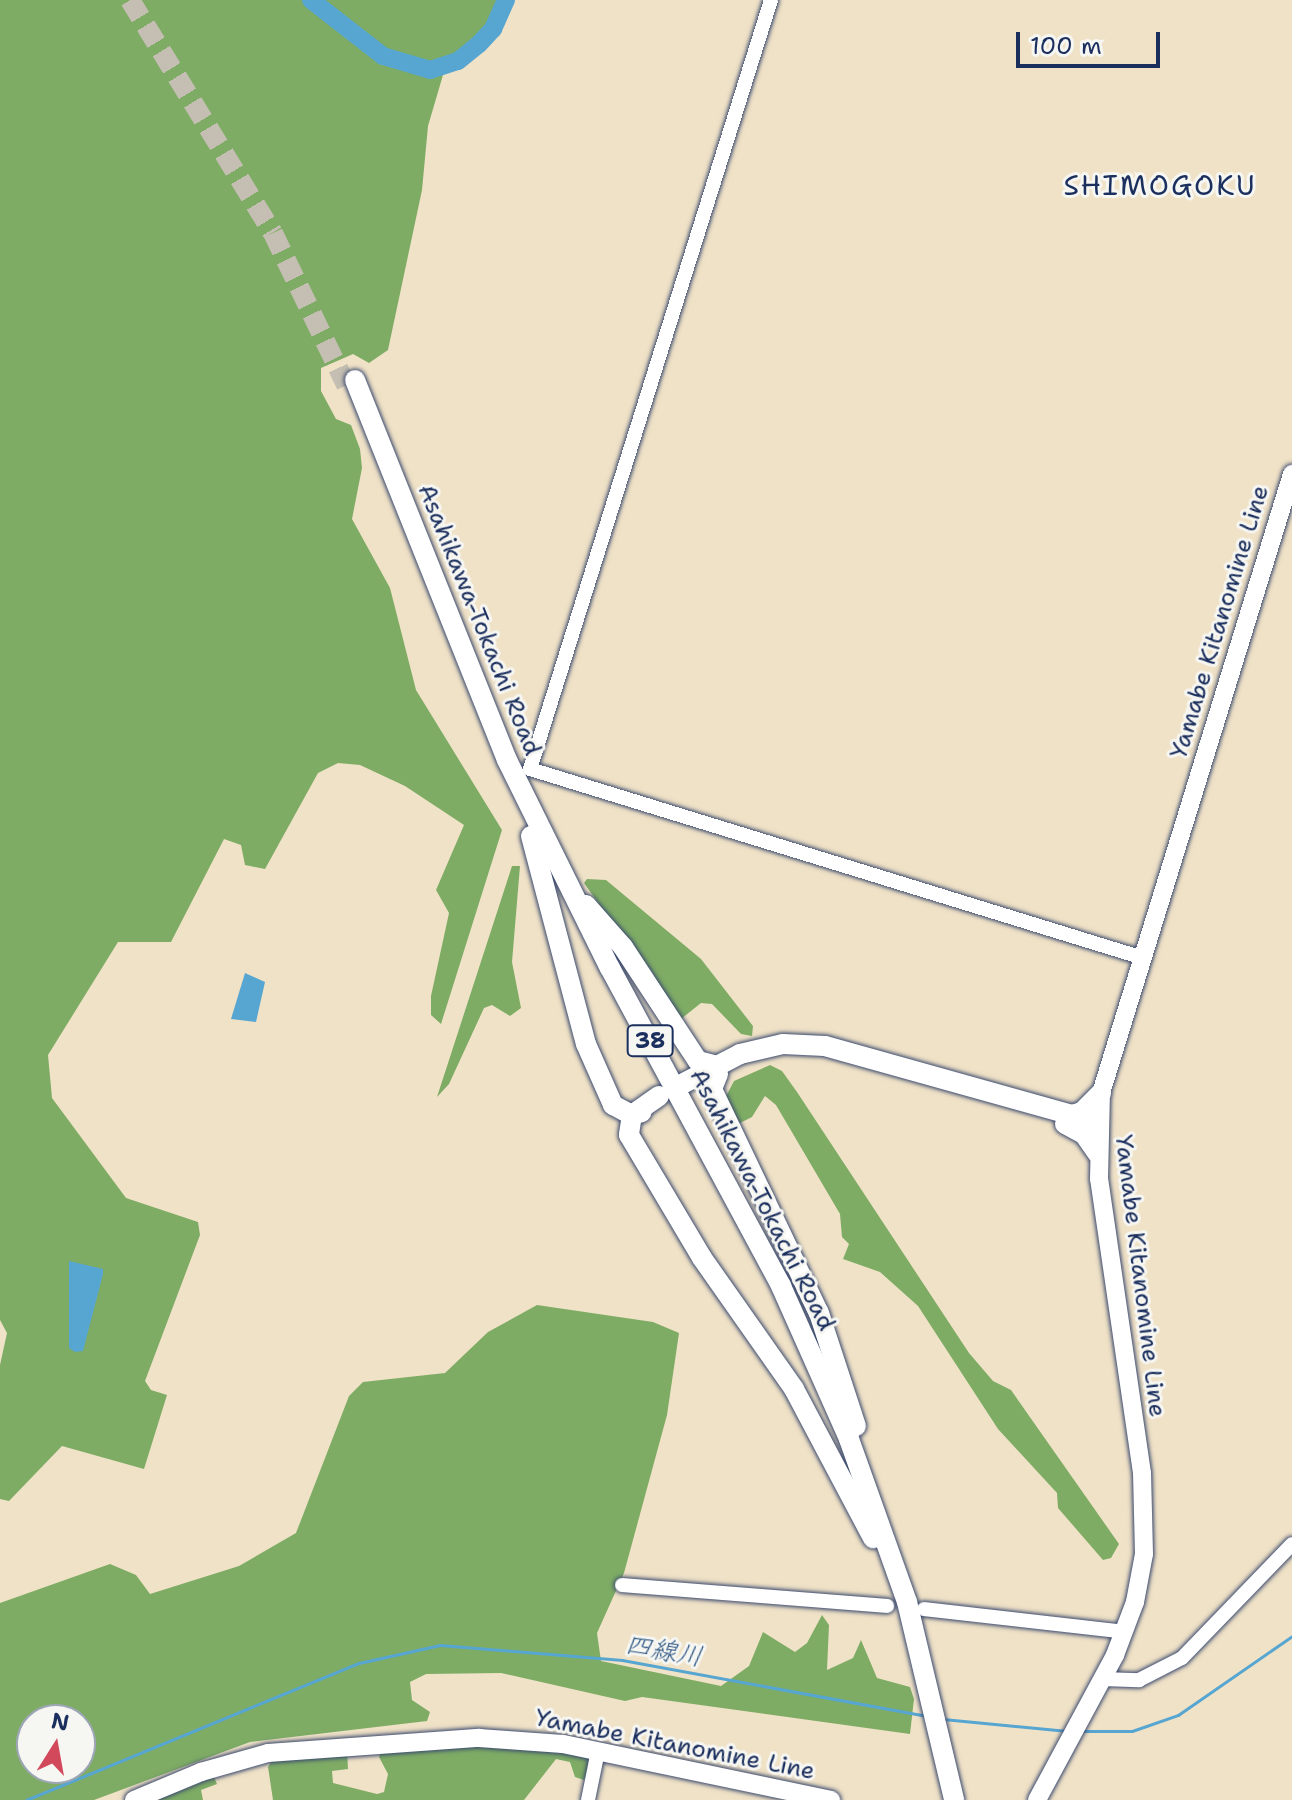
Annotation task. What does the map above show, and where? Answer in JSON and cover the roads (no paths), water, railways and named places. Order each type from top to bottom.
[{"type":"highway","name":"Asahikawa-Tokachi Road","points":[[879,1537],[771,1290],[531,836],[350,383],[507,760],[565,881],[781,1286],[879,1537],[929,1703],[954,1800]]},
{"type":"highway","name":"38","points":[[531,836],[586,1044],[613,1105],[632,1115],[629,1135],[638,1153],[702,1258],[794,1389],[879,1537]]},
{"type":"highway","points":[[565,881],[623,947],[698,1061],[716,1069],[712,1089],[819,1313],[879,1537]]},
{"type":"highway","name":"38","points":[[685,1086],[716,1069],[783,1044],[825,1046],[1067,1120]]},
{"type":"highway","points":[[1067,1120],[1082,1112],[1101,1093]]},
{"type":"highway","points":[[632,1115],[662,1100]]},
{"type":"highway","points":[[1067,1120],[1097,1127]]},
{"type":"highway","points":[[1067,1120],[1084,1134],[1098,1154]]},
{"type":"highway","name":"Asahikawa-Tokachi Road","points":[[929,1703],[945,1800]]},
{"type":"main road","name":"Yamabe Kitanomine Line","points":[[1037,1800],[1125,1632],[1141,1577],[1146,1507],[1098,1154],[1101,1093],[1140,957],[1292,474]]},
{"type":"main road","name":"Yamabe Kitanomine Line","points":[[134,1800],[201,1772],[304,1748],[479,1738],[598,1751],[831,1800]]},
{"type":"street","points":[[771,0],[530,769],[1140,957]]},
{"type":"street","points":[[1102,1679],[1139,1680],[1182,1658],[1292,1544]]},
{"type":"street","points":[[622,1585],[887,1606]]},
{"type":"street","points":[[924,1609],[1125,1632]]},
{"type":"street","points":[[588,1800],[598,1751]]},
{"type":"water","points":[[245,973],[265,982],[256,1022],[231,1019]]},
{"type":"water","points":[[69,1261],[103,1269],[83,1351],[75,1352],[69,1348]]},
{"type":"waterway","points":[[311,0],[383,56],[430,70],[458,61],[479,44],[493,29],[506,0]]},
{"type":"waterway","name":"四線川","points":[[1082,1731],[1132,1731],[1178,1715],[1292,1636]]},
{"type":"waterway","name":"四線川","points":[[26,1800],[359,1663],[440,1645],[622,1660],[927,1716]]},
{"type":"waterway","name":"四線川","points":[[943,1719],[1067,1731]]},
{"type":"tunnel","points":[[130,0],[273,233],[346,385]]},
{"type":"district","name":"SHIMOGOKU","points":[[1160,185]]}]
